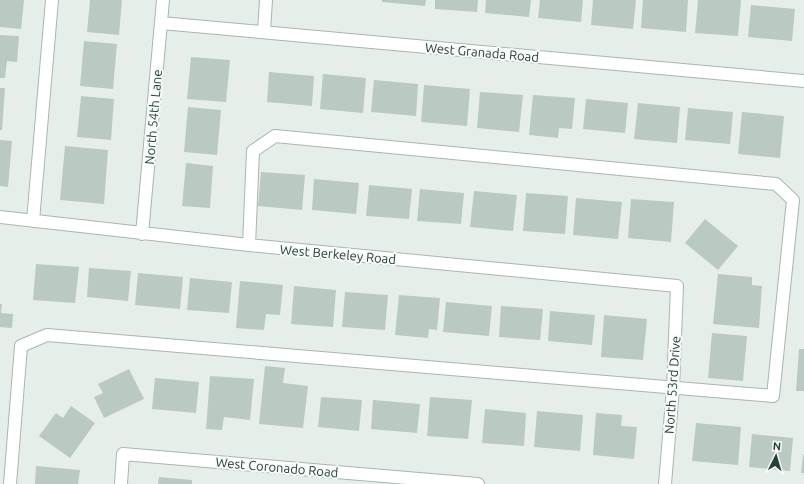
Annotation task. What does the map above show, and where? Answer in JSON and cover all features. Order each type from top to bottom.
[{"type":"street","points":[[33,220],[52,0]]},
{"type":"street","name":"North 54th Lane","points":[[142,234],[163,0]]},
{"type":"street","points":[[264,32],[266,0]]},
{"type":"street","name":"West Granada Road","points":[[161,23],[804,81]]},
{"type":"street","points":[[10,484],[21,346],[47,335],[773,396],[793,200],[776,184],[275,136],[253,151],[249,245]]},
{"type":"street","name":"West Berkeley Road","points":[[0,217],[249,245],[677,286]]},
{"type":"street","name":"North 53rd Drive","points":[[665,484],[673,388],[677,286]]},
{"type":"street","name":"West Coronado Road","points":[[121,484],[124,454],[478,484]]},
{"type":"building","points":[[0,0],[24,0],[21,29],[0,27]]},
{"type":"building","points":[[90,0],[122,0],[119,35],[87,32]]},
{"type":"building","points":[[382,0],[426,0],[425,6],[382,2]]},
{"type":"building","points":[[435,0],[478,0],[477,12],[435,9]]},
{"type":"building","points":[[486,0],[531,0],[529,17],[485,13]]},
{"type":"building","points":[[540,0],[583,0],[581,22],[538,18]]},
{"type":"building","points":[[593,0],[636,0],[633,29],[591,25]]},
{"type":"building","points":[[643,0],[688,0],[686,32],[641,28]]},
{"type":"building","points":[[698,0],[741,0],[738,36],[695,33]]},
{"type":"building","points":[[751,5],[795,9],[792,41],[748,37]]},
{"type":"building","points":[[0,35],[19,36],[17,62],[7,61],[5,78],[0,78]]},
{"type":"building","points":[[84,41],[117,44],[113,89],[80,86]]},
{"type":"building","points":[[191,57],[230,60],[226,102],[187,99]]},
{"type":"building","points":[[269,72],[314,76],[312,106],[267,102]]},
{"type":"building","points":[[323,74],[366,78],[363,113],[320,109]]},
{"type":"building","points":[[374,80],[418,84],[416,116],[371,112]]},
{"type":"building","points":[[424,85],[470,89],[467,126],[421,122]]},
{"type":"building","points":[[0,88],[5,88],[2,130],[0,130]]},
{"type":"building","points":[[480,92],[523,95],[519,132],[477,128]]},
{"type":"building","points":[[533,95],[575,98],[572,129],[559,128],[558,138],[529,135]]},
{"type":"building","points":[[81,96],[114,99],[111,140],[77,137]]},
{"type":"building","points":[[586,99],[628,103],[625,133],[583,129]]},
{"type":"building","points":[[638,103],[680,107],[677,143],[634,139]]},
{"type":"building","points":[[188,107],[221,110],[217,155],[184,152]]},
{"type":"building","points":[[688,108],[733,112],[730,144],[685,140]]},
{"type":"building","points":[[742,112],[784,116],[780,158],[738,154]]},
{"type":"building","points":[[0,140],[12,141],[8,187],[0,186]]},
{"type":"building","points":[[65,146],[108,150],[104,204],[60,200]]},
{"type":"building","points":[[186,163],[213,166],[210,208],[182,206]]},
{"type":"building","points":[[261,172],[305,175],[302,210],[258,206]]},
{"type":"building","points":[[314,179],[359,183],[356,214],[312,210]]},
{"type":"building","points":[[369,185],[412,189],[409,219],[366,216]]},
{"type":"building","points":[[420,189],[464,193],[461,224],[417,221]]},
{"type":"building","points":[[474,191],[517,195],[513,231],[470,227]]},
{"type":"building","points":[[526,193],[568,196],[565,234],[523,231]]},
{"type":"building","points":[[576,198],[622,202],[618,239],[573,235]]},
{"type":"building","points":[[631,199],[674,202],[671,242],[628,238]]},
{"type":"building","points":[[705,219],[738,246],[718,270],[685,243]]},
{"type":"building","points":[[36,264],[79,267],[75,303],[33,300]]},
{"type":"building","points":[[89,268],[131,271],[128,301],[87,297]]},
{"type":"building","points":[[138,273],[183,277],[180,309],[135,305]]},
{"type":"building","points":[[718,274],[752,277],[752,285],[762,286],[759,328],[713,324]]},
{"type":"building","points":[[190,278],[232,282],[229,313],[187,310]]},
{"type":"building","points":[[240,281],[283,285],[280,315],[266,314],[264,330],[236,328]]},
{"type":"building","points":[[294,286],[336,290],[333,327],[291,324]]},
{"type":"building","points":[[345,292],[388,295],[385,330],[342,327]]},
{"type":"building","points":[[399,295],[440,298],[437,330],[429,329],[428,338],[395,335]]},
{"type":"building","points":[[446,302],[492,306],[489,336],[443,332]]},
{"type":"building","points":[[0,304],[2,304],[1,313],[13,314],[12,328],[0,327]]},
{"type":"building","points":[[501,306],[543,309],[540,340],[499,337]]},
{"type":"building","points":[[550,311],[595,315],[592,345],[548,341]]},
{"type":"building","points":[[604,315],[647,319],[643,360],[601,357]]},
{"type":"building","points":[[712,333],[747,336],[743,381],[708,378]]},
{"type":"building","points":[[799,349],[804,349],[804,391],[796,391]]},
{"type":"building","points":[[265,366],[285,368],[283,383],[308,386],[303,428],[259,424]]},
{"type":"building","points":[[129,369],[144,399],[104,418],[94,397],[103,393],[98,384]]},
{"type":"building","points":[[210,376],[254,379],[250,420],[224,417],[222,430],[206,429]]},
{"type":"building","points":[[155,378],[199,382],[196,413],[152,409]]},
{"type":"building","points":[[321,397],[362,400],[359,431],[318,427]]},
{"type":"building","points":[[430,397],[472,400],[468,439],[427,436]]},
{"type":"building","points":[[373,400],[420,404],[417,433],[371,429]]},
{"type":"building","points":[[71,406],[95,423],[70,458],[39,436],[56,413],[63,418]]},
{"type":"building","points":[[485,409],[526,413],[524,446],[482,443]]},
{"type":"building","points":[[537,411],[583,415],[580,451],[534,447]]},
{"type":"building","points":[[596,413],[622,415],[621,426],[637,427],[634,459],[593,455]]},
{"type":"building","points":[[696,423],[741,427],[738,465],[692,461]]},
{"type":"building","points":[[752,434],[793,438],[790,471],[749,467]]},
{"type":"building","points":[[803,455],[804,473],[801,473]]},
{"type":"building","points":[[36,466],[80,470],[78,484],[35,484]]},
{"type":"building","points":[[159,477],[192,480],[192,484],[158,484]]}]
